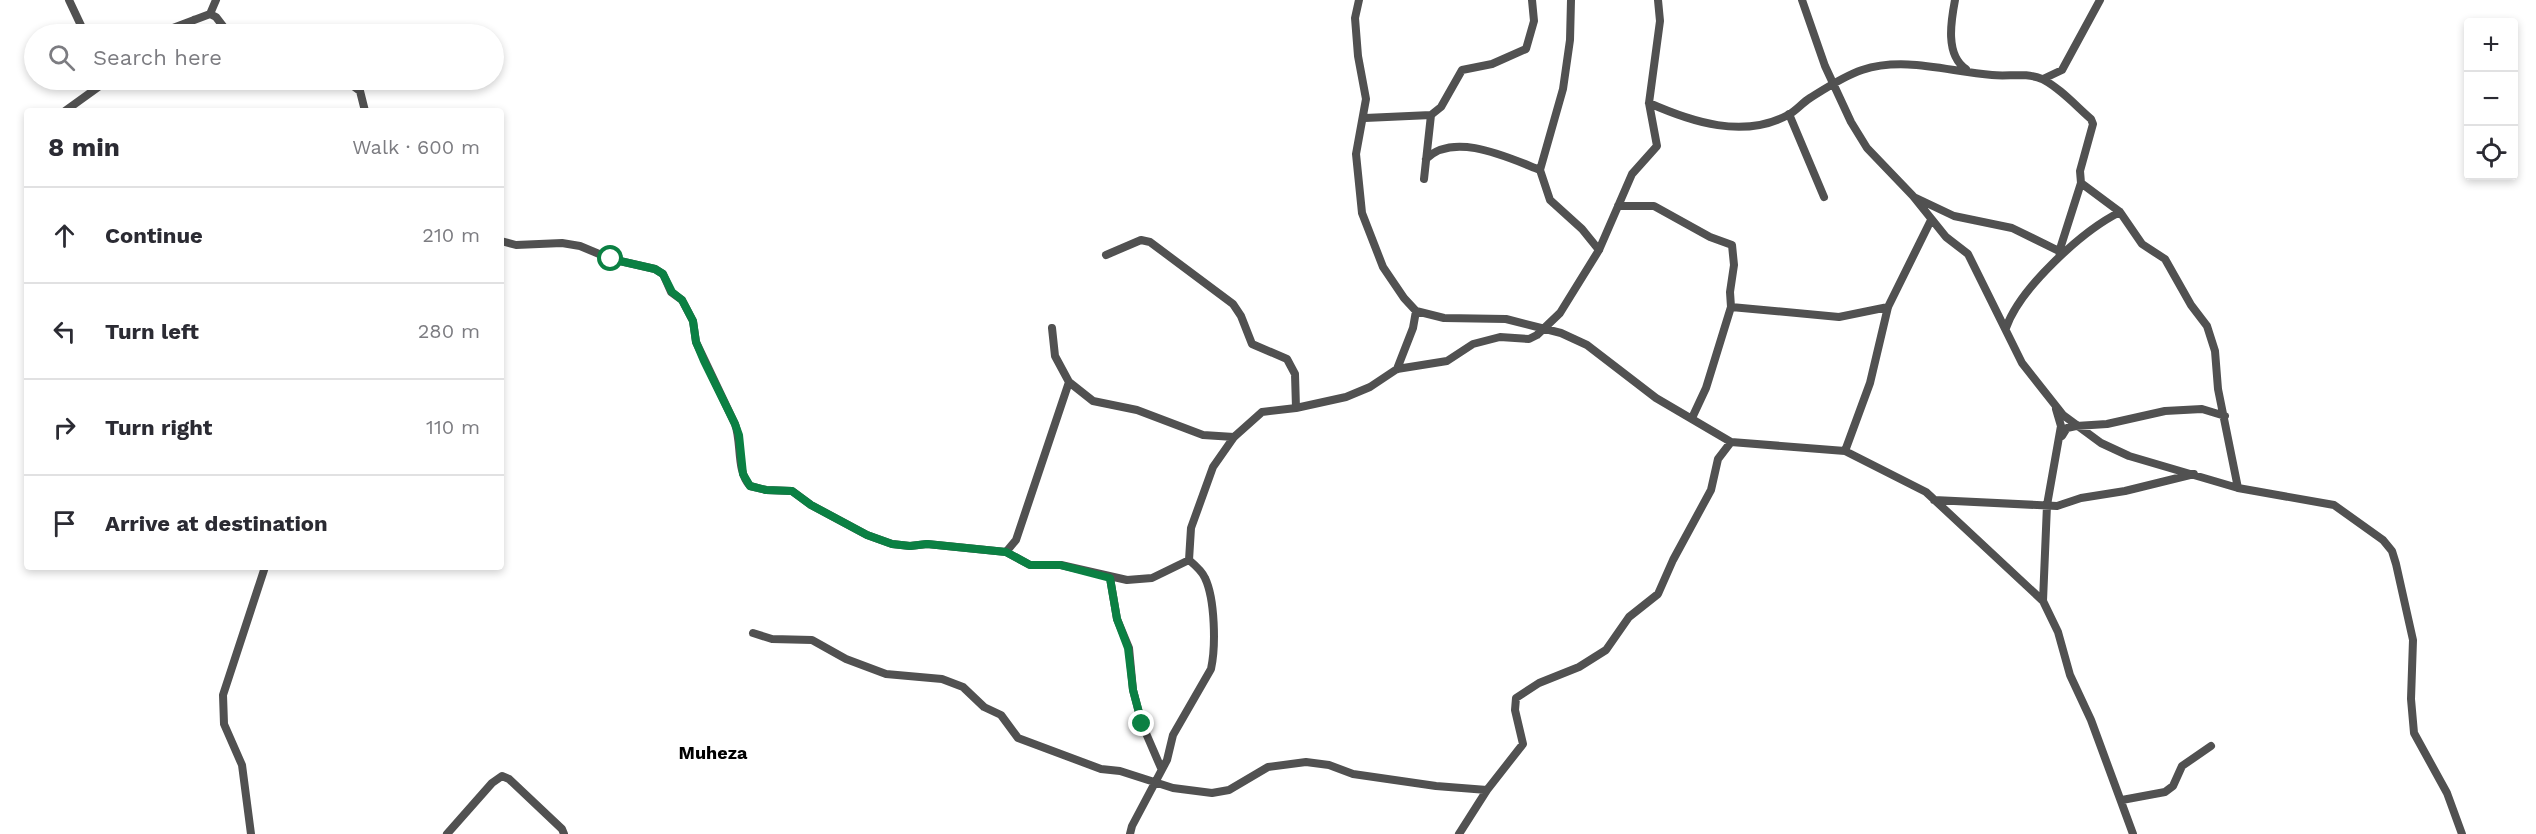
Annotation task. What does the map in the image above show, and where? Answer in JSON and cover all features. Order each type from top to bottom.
[{"type":"street","points":[[69,0],[80,24]]},
{"type":"street","points":[[184,24],[210,14],[216,0]]},
{"type":"street","points":[[1359,0],[1355,18],[1358,56],[1366,99],[1365,118],[1356,154],[1362,213],[1383,267],[1404,298],[1416,311],[1444,318],[1506,319],[1561,333],[1587,345],[1656,398],[1731,442],[1845,451],[1926,492],[2043,601],[2050,612],[2070,675],[2122,800],[2133,834]]},
{"type":"street","points":[[1365,118],[1431,115],[1441,107],[1462,70],[1492,64],[1526,49],[1534,21],[1532,0]]},
{"type":"street","points":[[1571,0],[1570,40],[1563,89],[1540,170],[1550,200],[1582,229],[1599,250]]},
{"type":"street","points":[[1130,834],[1153,782],[1167,760],[1173,735],[1211,669],[1214,657],[1210,592],[1204,575],[1189,560],[1191,528],[1213,467],[1234,437],[1262,412],[1296,408],[1346,397],[1371,387],[1397,369],[1447,361],[1473,344],[1500,337],[1529,339],[1544,330],[1560,313],[1599,250],[1632,174],[1657,146],[1649,103],[1660,21],[1658,0]]},
{"type":"street","points":[[1802,0],[1835,84],[1867,148],[1913,196],[1946,237],[1968,254],[2022,363],[2054,404],[2076,426],[2101,443],[2129,456],[2238,488],[2334,505],[2383,540],[2392,551],[2413,640],[2410,699],[2414,733],[2447,793],[2462,834]]},
{"type":"street","points":[[1955,0],[1951,22],[1954,56],[1957,63],[1968,70]]},
{"type":"street","points":[[2043,79],[2062,70],[2100,0]]},
{"type":"street","points":[[210,14],[221,24]]},
{"type":"street","points":[[192,24],[195,20]]},
{"type":"street","points":[[1649,103],[1681,117],[1706,124],[1761,126],[1789,114],[1861,70],[1885,65],[1923,65],[1992,75],[2021,74],[2043,79],[2091,119],[2093,124],[2080,171],[2081,183],[2062,253]]},
{"type":"street","points":[[69,108],[93,90]]},
{"type":"street","points":[[359,90],[364,108]]},
{"type":"street","points":[[1789,114],[1824,197]]},
{"type":"street","points":[[1424,179],[1431,115]]},
{"type":"street","points":[[1426,159],[1438,149],[1483,148],[1540,170]]},
{"type":"street","points":[[2081,183],[2120,212],[2142,244],[2165,259],[2190,305],[2207,326],[2215,351],[2218,388],[2238,488]]},
{"type":"street","points":[[1913,196],[1954,216],[2012,228],[2062,253]]},
{"type":"street","points":[[1618,206],[1654,206],[1710,237],[1732,244],[1734,265],[1730,292],[1731,307],[1706,388],[1692,418]]},
{"type":"street","points":[[2006,328],[2017,303],[2062,253],[2120,212]]},
{"type":"street","points":[[1845,451],[1870,383],[1888,308],[1931,220]]},
{"type":"street","points":[[1106,255],[1141,240],[1150,242],[1233,303],[1252,344],[1287,359],[1295,374],[1296,408]]},
{"type":"street","points":[[504,242],[516,245],[562,243],[580,246],[611,259],[655,269],[663,274],[672,292],[682,300],[693,321],[696,342],[739,435],[743,474],[750,486],[766,490],[792,491],[811,505],[867,535],[892,544],[910,546],[927,544],[1006,552],[1030,565],[1060,565],[1110,578],[1152,578],[1189,560]]},
{"type":"street","points":[[1731,307],[1839,317],[1888,308]]},
{"type":"street","points":[[1397,369],[1413,328],[1416,311]]},
{"type":"street","points":[[1052,328],[1055,356],[1069,382],[1093,401],[1137,410],[1203,435],[1234,437]]},
{"type":"street","points":[[1006,552],[1016,540],[1069,382]]},
{"type":"street","points":[[2043,601],[2048,505],[2061,426],[2054,404]]},
{"type":"street","points":[[2060,439],[2067,428],[2107,424],[2165,411],[2189,408],[2225,416]]},
{"type":"street","points":[[1459,834],[1487,790],[1523,744],[1515,710],[1516,698],[1539,683],[1579,666],[1606,650],[1629,617],[1658,594],[1673,560],[1711,490],[1718,459],[1731,442]]},
{"type":"street","points":[[1934,500],[2057,506],[2081,498],[2125,491],[2196,474]]},
{"type":"street","points":[[251,834],[242,765],[224,724],[223,695],[264,570]]},
{"type":"street","points":[[1110,578],[1117,619],[1128,648],[1133,690],[1142,724],[1161,768]]},
{"type":"street","points":[[753,633],[772,639],[812,640],[846,659],[886,674],[942,679],[963,687],[975,700],[1000,715],[1018,738],[1101,769],[1120,771],[1190,792],[1212,793],[1229,790],[1268,767],[1306,762],[1329,765],[1365,776],[1436,786],[1487,790]]},
{"type":"street","points":[[2122,800],[2165,792],[2173,786],[2182,766],[2211,746]]},
{"type":"street","points":[[447,834],[492,783],[502,776],[509,779],[562,829],[564,834]]},
{"type":"district","name":"Muheza","points":[[713,753]]},
{"type":"route","points":[[611,259],[655,269],[663,274],[672,292],[682,300],[693,321],[696,342],[704,361],[718,385],[735,424],[739,435],[743,474],[750,486],[766,490],[792,491],[811,505],[867,535],[892,544],[910,546],[927,544],[1006,552],[1014,559],[1030,565],[1060,565],[1110,578],[1117,619],[1128,648],[1133,690],[1142,724]]}]
